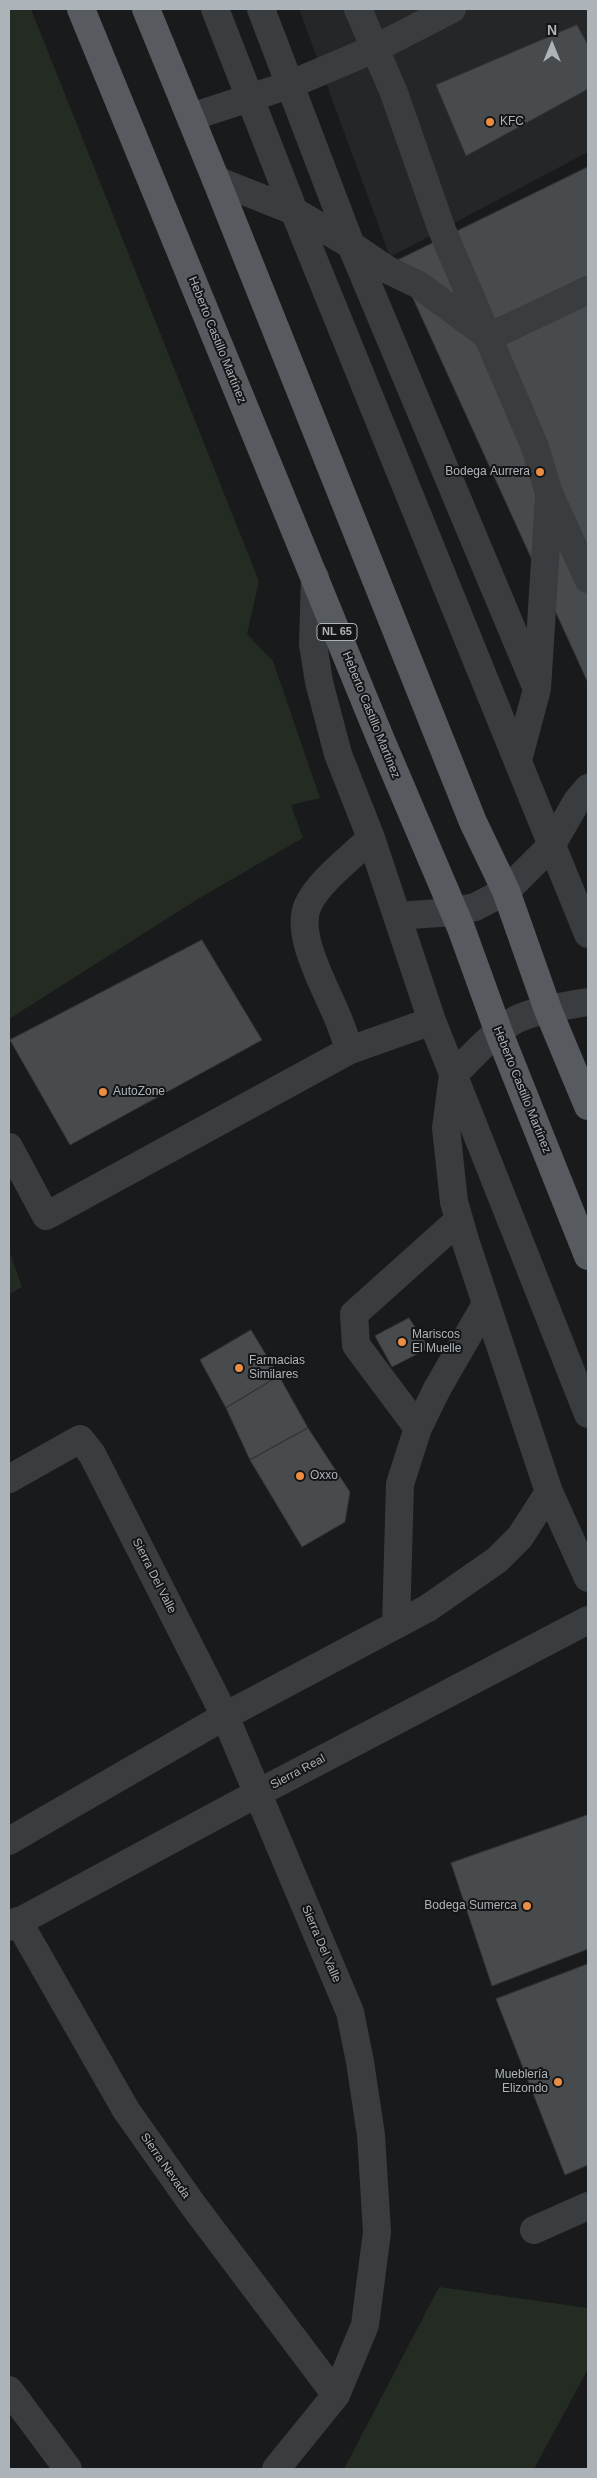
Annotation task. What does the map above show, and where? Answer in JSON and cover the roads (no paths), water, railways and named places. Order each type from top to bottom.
[{"type":"main road","name":"Heberto Castillo Martínez","points":[[81,9],[453,912],[588,1256]]},
{"type":"main road","points":[[146,9],[474,822],[506,891],[548,1010],[588,1106]]},
{"type":"street","points":[[215,9],[294,211],[588,934]]},
{"type":"street","points":[[261,9],[351,245],[537,689]]},
{"type":"street","points":[[358,9],[394,93],[442,230],[535,447],[549,493],[588,579]]},
{"type":"street","points":[[191,117],[250,100],[289,85],[374,49],[452,9]]},
{"type":"street","points":[[216,180],[294,211],[351,245],[388,270],[420,285],[489,337]]},
{"type":"street","points":[[489,337],[588,290]]},
{"type":"street","points":[[518,760],[537,689],[549,493]]},
{"type":"street","points":[[315,577],[313,644],[319,682],[338,754],[371,838],[432,1021],[588,1414]]},
{"type":"street","points":[[397,916],[453,912],[484,903],[506,891],[551,846],[577,801],[588,788]]},
{"type":"street","points":[[350,1050],[322,985],[304,922],[307,906],[315,893],[371,838]]},
{"type":"street","points":[[588,1002],[548,1010],[516,1020],[499,1033],[453,1075],[446,1128],[450,1169],[459,1220],[549,1492],[588,1578]]},
{"type":"street","points":[[9,1147],[46,1216],[350,1050],[432,1021]]},
{"type":"street","points":[[418,1428],[356,1345],[354,1314],[459,1220]]},
{"type":"street","points":[[396,1625],[400,1484],[418,1428],[437,1389],[486,1304]]},
{"type":"street","name":"Sierra Del Valle","points":[[9,1479],[80,1440],[92,1454],[225,1716],[350,2012],[371,2135],[376,2232],[366,2325],[336,2395],[276,2469]]},
{"type":"street","points":[[9,1841],[225,1716],[428,1608],[497,1560],[520,1537],[549,1492]]},
{"type":"street","name":"Sierra Real","points":[[14,1924],[258,1793],[588,1620]]},
{"type":"street","name":"Sierra Nevada","points":[[14,1924],[126,2110],[193,2205],[336,2395]]},
{"type":"street","points":[[534,2230],[588,2206]]},
{"type":"street","points":[[9,2390],[68,2469]]},
{"type":"place","name":"KFC","points":[[490,122]]},
{"type":"place","name":"Bodega Aurrera","points":[[540,472]]},
{"type":"place","name":"AutoZone","points":[[103,1092]]},
{"type":"place","name":"Mariscos El Muelle","points":[[402,1342]]},
{"type":"place","name":"Farmacias Similares","points":[[239,1368]]},
{"type":"place","name":"Oxxo","points":[[300,1476]]},
{"type":"place","name":"Bodega Sumerca","points":[[527,1906]]},
{"type":"place","name":"Mueblería Elizondo","points":[[558,2082]]}]
